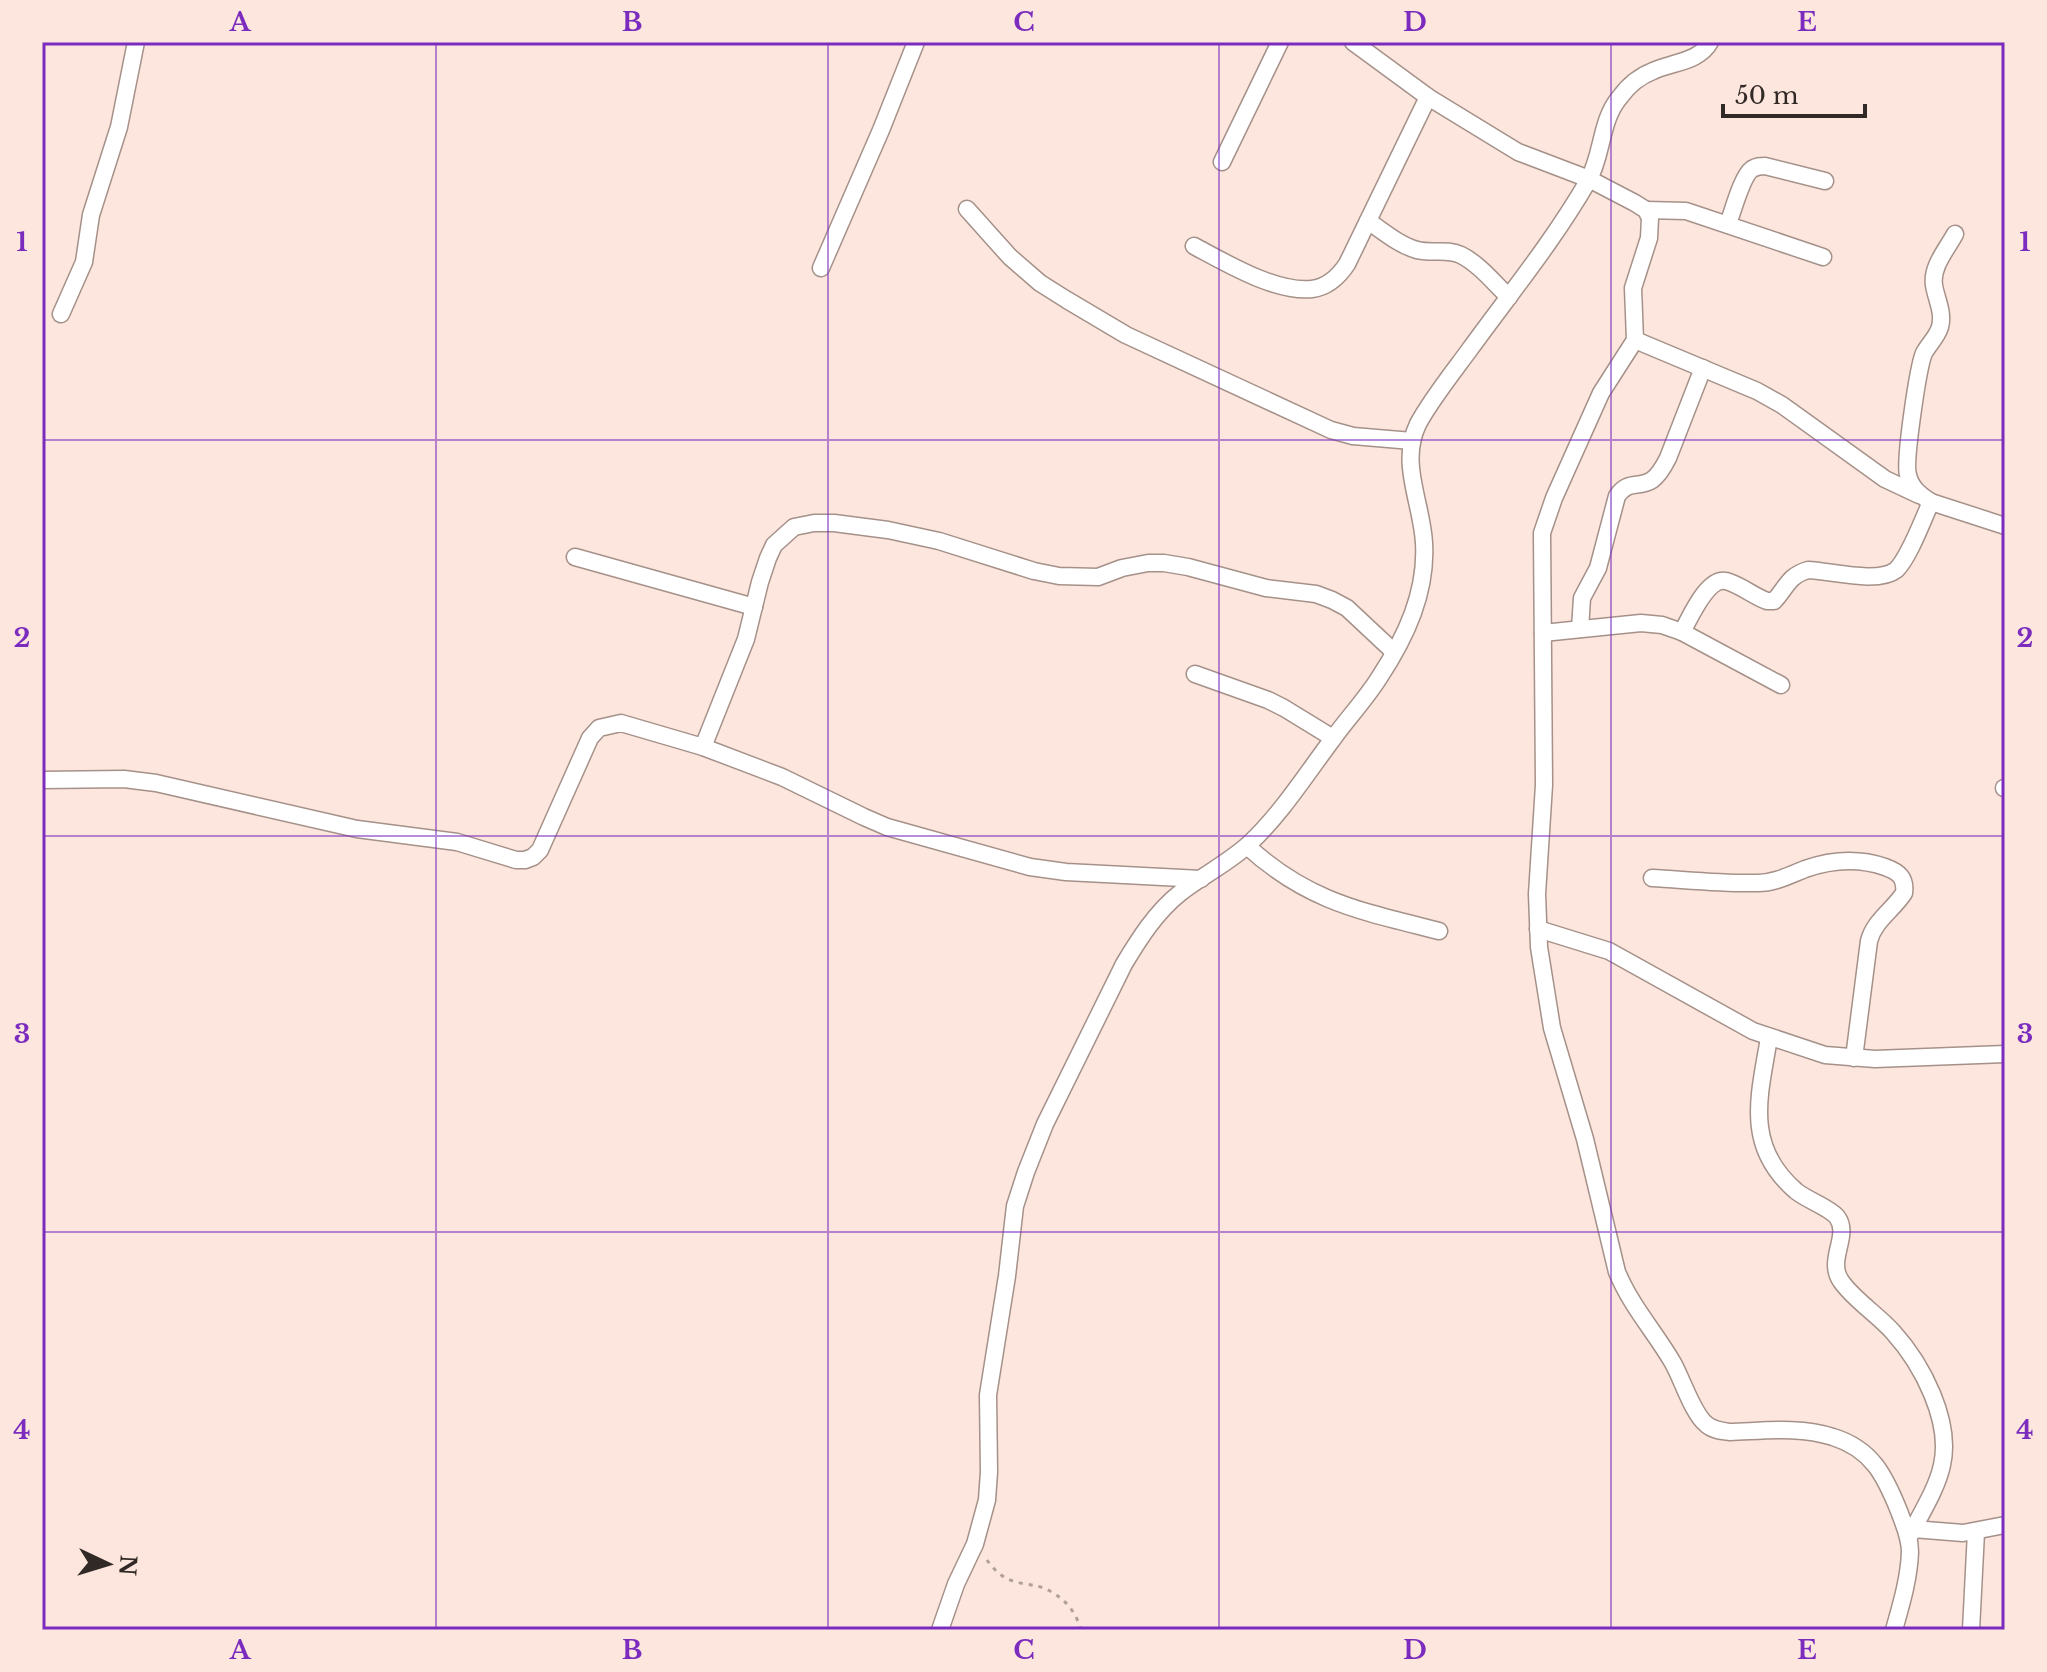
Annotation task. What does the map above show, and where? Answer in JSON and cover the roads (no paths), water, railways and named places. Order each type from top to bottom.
[{"type":"street","points":[[61,314],[84,262],[91,215],[119,127],[136,42]]},
{"type":"street","points":[[821,268],[916,42]]},
{"type":"street","points":[[1222,162],[1280,42]]},
{"type":"street","points":[[1353,42],[1428,97],[1518,152],[1596,182],[1640,206],[1650,218],[1651,228],[1633,288],[1635,340],[1601,393],[1546,518],[1541,543],[1544,785],[1537,894],[1538,929],[1552,1028],[1585,1139],[1617,1272],[1626,1293],[1660,1341],[1706,1425],[1719,1430],[1809,1431],[1848,1443],[1867,1455],[1878,1467],[1911,1533]]},
{"type":"street","points":[[940,1630],[956,1584],[975,1544],[987,1500],[988,1395],[1015,1206],[1045,1124],[1138,940],[1178,894],[1247,846],[1279,812],[1378,680],[1404,636],[1416,607],[1425,561],[1424,538],[1412,477],[1412,441],[1419,423],[1596,182],[1596,163],[1610,111],[1620,96],[1634,82],[1652,71],[1691,58],[1702,52],[1710,42]]},
{"type":"street","points":[[1194,246],[1267,281],[1313,289],[1327,284],[1339,276],[1347,264],[1428,97]]},
{"type":"street","points":[[1728,224],[1744,181],[1757,166],[1825,181]]},
{"type":"street","points":[[1640,206],[1686,211],[1823,257]]},
{"type":"street","points":[[967,209],[1010,257],[1040,283],[1126,335],[1331,430],[1353,436],[1412,441]]},
{"type":"street","points":[[1368,221],[1419,251],[1459,254],[1509,297]]},
{"type":"street","points":[[1926,499],[1913,488],[1908,476],[1908,446],[1924,354],[1940,326],[1934,275],[1955,234]]},
{"type":"street","points":[[1635,340],[1757,391],[1782,405],[1885,479],[1926,499],[2005,526]]},
{"type":"street","points":[[1580,629],[1582,598],[1598,568],[1617,496],[1629,485],[1655,478],[1660,471],[1703,368]]},
{"type":"street","points":[[1682,632],[1704,595],[1718,581],[1774,601],[1789,579],[1800,572],[1808,570],[1874,576],[1895,570],[1907,554],[1926,499]]},
{"type":"street","points":[[703,747],[746,639],[760,582],[774,545],[794,527],[814,523],[888,530],[939,541],[1059,576],[1098,577],[1122,568],[1164,563],[1266,588],[1316,594],[1347,608],[1394,652]]},
{"type":"street","points":[[575,557],[754,607]]},
{"type":"street","points":[[1543,633],[1641,623],[1662,625],[1682,632],[1781,685]]},
{"type":"street","points":[[1195,674],[1268,700],[1333,738]]},
{"type":"street","points":[[42,780],[124,779],[156,783],[357,829],[457,842],[505,858],[525,860],[540,850],[590,738],[599,728],[621,723],[703,747],[782,777],[887,827],[1030,867],[1201,879]]},
{"type":"street","points":[[1247,846],[1279,873],[1330,901],[1439,931]]},
{"type":"street","points":[[1652,878],[1759,883],[1844,861],[1879,865],[1900,874],[1904,880],[1904,893],[1879,921],[1869,941],[1854,1058]]},
{"type":"street","points":[[1538,929],[1609,951],[1769,1038],[1825,1055],[1926,1058],[2005,1054]]},
{"type":"street","points":[[1769,1038],[1758,1112],[1765,1147],[1773,1163],[1793,1188],[1838,1218],[1842,1231],[1835,1263],[1839,1279],[1905,1346],[1925,1377],[1944,1433],[1943,1464],[1911,1533],[1908,1570],[1894,1630]]},
{"type":"street","points":[[1911,1533],[1976,1532],[2005,1525]]},
{"type":"street","points":[[1971,1630],[1976,1532]]}]
